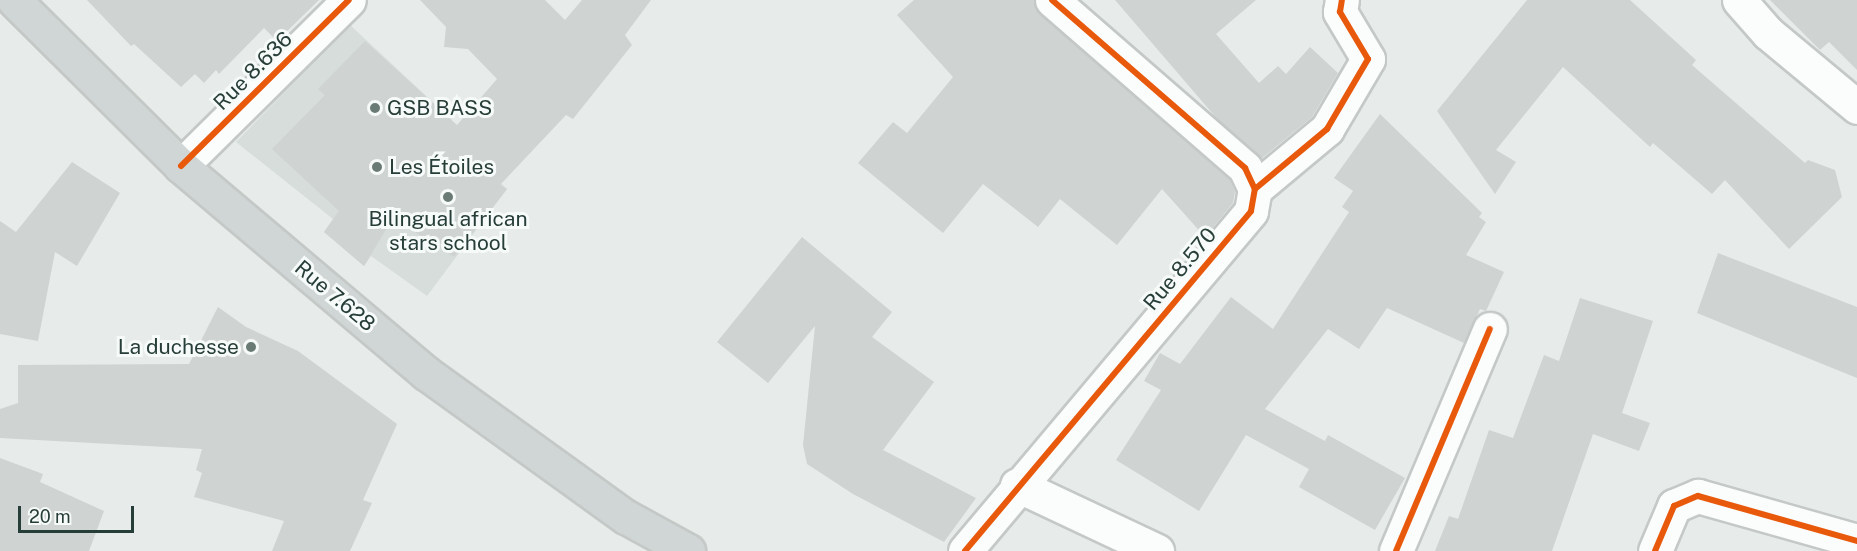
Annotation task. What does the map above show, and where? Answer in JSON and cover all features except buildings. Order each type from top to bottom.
[{"type":"main road","name":"Rue 7.628","points":[[14,0],[181,166],[426,373],[626,517],[688,551]]},
{"type":"street","name":"Rue 8.636","points":[[181,166],[349,0]]},
{"type":"street","points":[[1052,0],[1245,168],[1255,189],[1327,129],[1368,59],[1341,12],[1342,0]]},
{"type":"street","points":[[1739,0],[1768,33],[1857,107]]},
{"type":"street","name":"Rue 8.570","points":[[965,551],[1017,485],[1251,211],[1255,189]]},
{"type":"street","points":[[1396,551],[1490,329]]},
{"type":"street","points":[[1017,485],[1157,551]]},
{"type":"street","points":[[1655,551],[1674,506],[1698,496],[1857,541]]},
{"type":"shaded area","name":"Les Étoiles","points":[[350,25],[452,120],[449,134],[507,189],[427,296],[371,256],[364,266],[324,232],[333,219],[236,142]]},
{"type":"cycle path","points":[[181,166],[349,0]]},
{"type":"cycle path","points":[[1052,0],[1245,168],[1255,189]]},
{"type":"cycle path","points":[[965,551],[1251,211],[1255,189],[1327,129],[1368,59],[1340,12],[1342,0]]},
{"type":"cycle path","points":[[1396,551],[1490,329]]},
{"type":"cycle path","points":[[1655,551],[1674,506],[1698,496],[1857,541]]},
{"type":"place","name":"GSB BASS","points":[[375,108]]},
{"type":"place","name":"Les Étoiles","points":[[377,167]]},
{"type":"place","name":"Bilingual african stars school","points":[[448,197]]},
{"type":"place","name":"La duchesse","points":[[251,347]]}]
